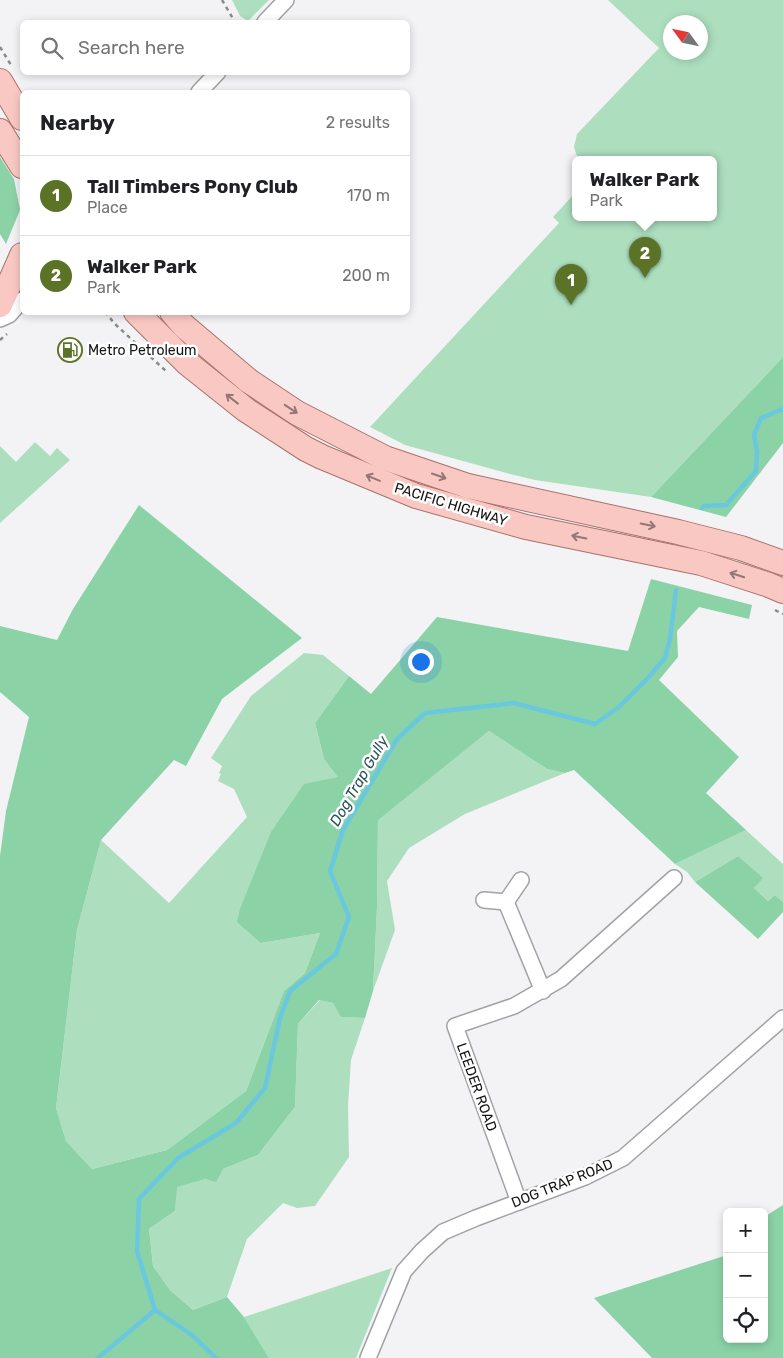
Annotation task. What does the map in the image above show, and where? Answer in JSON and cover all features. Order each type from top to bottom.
[{"type":"main road","points":[[0,81],[20,115]]},
{"type":"main road","points":[[0,131],[20,163]]},
{"type":"main road","points":[[0,305],[20,260]]},
{"type":"main road","name":"PACIFIC HIGHWAY","points":[[137,315],[187,363],[246,410],[306,449],[322,457],[416,496],[526,527],[701,563],[783,591]]},
{"type":"main road","name":"PACIFIC HIGHWAY","points":[[175,315],[184,326],[249,381],[298,413],[385,458],[468,486],[678,532],[741,548],[783,563]]},
{"type":"street","points":[[267,20],[286,0]]},
{"type":"street","points":[[201,90],[215,75]]},
{"type":"street","points":[[0,305],[20,282]]},
{"type":"street","points":[[0,318],[8,315],[20,302]]},
{"type":"street","name":"LEEDER ROAD","points":[[519,1202],[455,1026],[514,1006],[560,979],[674,878]]},
{"type":"street","points":[[506,902],[521,880]]},
{"type":"street","points":[[484,900],[506,902]]},
{"type":"street","points":[[506,902],[543,990]]},
{"type":"street","name":"DOG TRAP ROAD","points":[[368,1358],[401,1277],[422,1251],[443,1232],[585,1177],[623,1158],[783,1018]]},
{"type":"path","points":[[222,0],[234,20]]},
{"type":"green space","points":[[232,0],[269,0],[249,20],[240,16]]},
{"type":"green space","points":[[608,0],[783,0],[783,357],[651,497],[535,480],[510,474],[405,445],[370,427],[559,223],[553,217],[572,196],[572,221],[717,221],[717,156],[577,156],[574,147],[577,134],[659,48]]},
{"type":"green space","points":[[0,157],[14,179],[20,210],[6,244],[0,234]]},
{"type":"green space","points":[[783,357],[783,443],[726,517],[651,497]]},
{"type":"green space","points":[[35,442],[50,456],[57,448],[70,460],[0,523],[0,446],[16,462]]},
{"type":"green space","points":[[139,505],[302,638],[222,699],[186,766],[174,760],[101,840],[77,930],[56,1108],[66,1141],[92,1169],[167,1150],[246,1091],[284,991],[305,973],[320,933],[261,943],[237,922],[240,909],[271,832],[304,784],[338,777],[324,759],[315,723],[349,676],[371,694],[437,617],[628,651],[651,579],[752,605],[749,619],[699,607],[677,631],[678,657],[659,680],[739,757],[706,793],[746,830],[675,864],[574,770],[565,773],[547,769],[489,731],[378,820],[377,908],[373,991],[365,1018],[341,1017],[333,1003],[319,1000],[298,1024],[295,1107],[258,1155],[223,1169],[216,1182],[206,1179],[177,1187],[175,1211],[149,1229],[153,1266],[170,1290],[193,1310],[227,1297],[244,1317],[269,1358],[0,1358],[0,856],[6,811],[29,717],[0,692],[0,626],[57,640],[73,609]]},
{"type":"green space","points":[[304,653],[323,655],[349,676],[315,723],[324,759],[339,777],[261,943],[320,933],[305,973],[284,991],[246,1091],[167,1150],[92,1169],[66,1141],[56,1108],[77,930],[101,840],[169,903],[247,817],[234,789],[218,781],[222,766],[211,758],[251,696]]},
{"type":"green space","points":[[489,731],[547,769],[565,773],[465,814],[409,848],[387,881],[395,930],[373,991],[377,908],[378,819]]},
{"type":"green space","points":[[746,830],[783,864],[783,902],[775,895],[768,901],[754,888],[762,878],[738,856],[695,882],[687,872],[675,864]]},
{"type":"green space","points":[[738,856],[763,878],[754,888],[768,901],[775,895],[783,902],[783,912],[758,939],[695,882]]},
{"type":"green space","points":[[320,1000],[333,1003],[342,1017],[365,1018],[351,1060],[348,1106],[349,1157],[315,1206],[297,1208],[283,1203],[247,1239],[227,1297],[193,1310],[170,1290],[153,1266],[149,1229],[175,1211],[176,1187],[206,1179],[223,1169],[258,1155],[295,1107],[298,1024]]},
{"type":"green space","points":[[783,1205],[783,1358],[652,1358],[594,1298],[723,1256],[723,1343],[768,1343],[768,1214]]},
{"type":"green space","points":[[392,1268],[356,1358],[269,1358],[244,1317]]},
{"type":"waterway","name":"Dog Trap Gully","points":[[702,508],[704,506],[726,505],[756,471],[757,451],[754,435],[761,418],[783,409]]},
{"type":"waterway","name":"Dog Trap Gully","points":[[216,1358],[192,1335],[155,1310],[137,1251],[139,1199],[178,1158],[236,1123],[265,1088],[280,1018],[290,991],[336,954],[349,917],[330,871],[343,830],[397,739],[425,713],[514,703],[595,724],[619,707],[665,658],[670,639],[676,590]]},
{"type":"waterway","points":[[98,1358],[155,1310]]},
{"type":"place","name":"Walker Park","points":[[645,278]]},
{"type":"place","name":"Tall Timbers Pony Club","points":[[571,305]]},
{"type":"place","name":"Metro Petroleum","points":[[70,350]]}]
